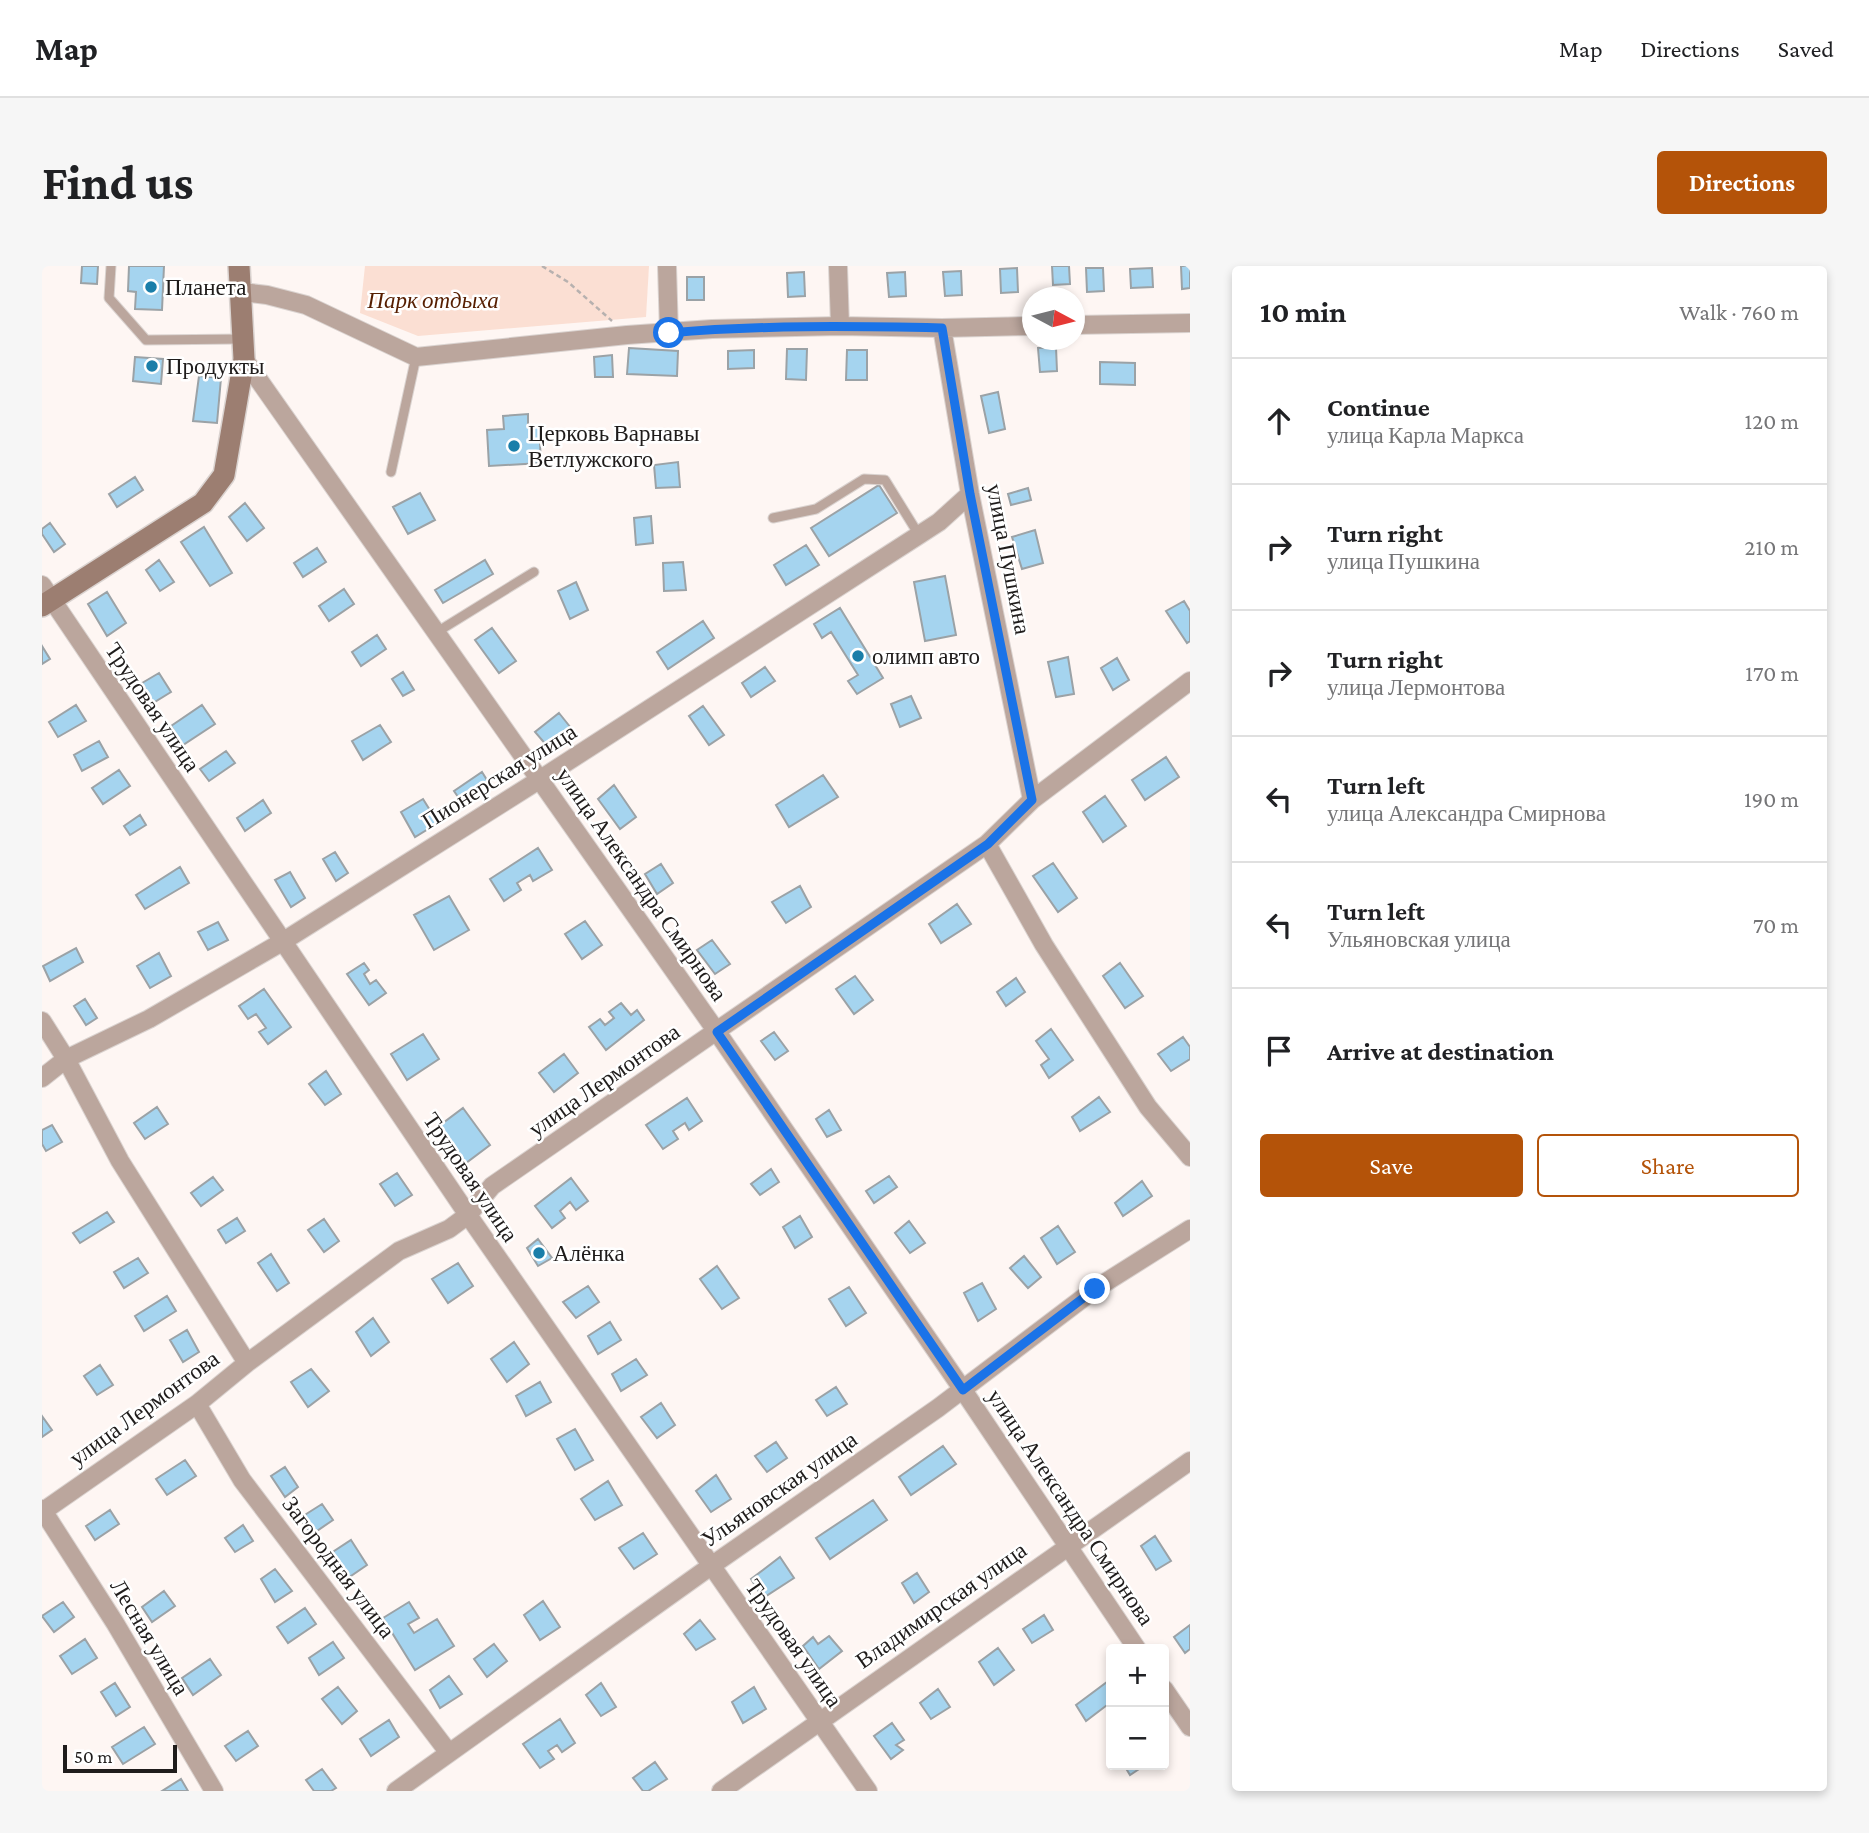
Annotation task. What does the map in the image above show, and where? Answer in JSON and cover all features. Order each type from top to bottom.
[{"type":"street","points":[[45,597],[203,503],[224,475],[243,349],[239,266]]},
{"type":"street","points":[[667,266],[669,333]]},
{"type":"street","points":[[838,266],[840,326]]},
{"type":"street","points":[[242,292],[306,305],[416,356],[712,329],[1022,326]]},
{"type":"street","points":[[1085,325],[1190,323]]},
{"type":"street","name":"улица Пушкина","points":[[942,328],[970,494],[1032,800]]},
{"type":"street","name":"улица Александра Смирнова","points":[[243,349],[539,780],[717,1032],[1134,1644]]},
{"type":"street","name":"Пионерская улица","points":[[42,1078],[66,1059],[149,1019],[282,942],[939,522],[970,494]]},
{"type":"street","name":"Трудовая улица","points":[[45,597],[468,1216],[868,1791]]},
{"type":"street","name":"улица Лермонтова","points":[[42,1511],[197,1404],[247,1363],[399,1251],[449,1229],[468,1216],[492,1186],[988,844],[1032,800],[1190,681]]},
{"type":"street","points":[[988,844],[1044,945],[1148,1107],[1190,1157]]},
{"type":"street","points":[[42,1021],[66,1059],[120,1161],[247,1363]]},
{"type":"street","name":"Ульяновская улица","points":[[396,1791],[963,1390],[1095,1289],[1190,1229]]},
{"type":"street","name":"Загородная улица","points":[[197,1404],[242,1480],[449,1753]]},
{"type":"street","name":"Владимирская улица","points":[[721,1791],[1190,1461]]},
{"type":"street","name":"Лесная улица","points":[[42,1511],[115,1623],[214,1791]]},
{"type":"street","points":[[1169,1696],[1190,1727]]},
{"type":"lane","points":[[111,266],[109,298],[146,340],[243,349]]},
{"type":"lane","points":[[391,472],[416,356]]},
{"type":"lane","points":[[773,518],[816,509],[864,478],[885,480],[919,535]]},
{"type":"lane","points":[[437,632],[534,572]]},
{"type":"path","points":[[542,266],[568,282],[627,335]]},
{"type":"green space","name":"Парк отдыха","points":[[365,266],[649,266],[646,317],[418,336],[360,313]]},
{"type":"building","points":[[82,266],[98,266],[97,284],[81,283]]},
{"type":"building","points":[[129,266],[164,266],[162,310],[135,309],[136,292],[128,291]]},
{"type":"building","points":[[1052,266],[1069,266],[1070,284],[1053,285]]},
{"type":"building","points":[[1181,266],[1190,266],[1190,288],[1182,289]]},
{"type":"building","points":[[1017,268],[1018,292],[1001,293],[1000,269]]},
{"type":"building","points":[[1086,268],[1103,268],[1104,291],[1087,292]]},
{"type":"building","points":[[1152,268],[1153,287],[1131,288],[1130,269]]},
{"type":"building","points":[[961,271],[962,295],[945,296],[943,272]]},
{"type":"building","points":[[804,272],[805,296],[788,297],[787,273]]},
{"type":"building","points":[[905,272],[906,296],[889,297],[887,273]]},
{"type":"building","points":[[687,277],[704,277],[704,300],[687,300]]},
{"type":"building","points":[[629,348],[678,351],[677,376],[627,374]]},
{"type":"building","points":[[787,349],[807,349],[806,380],[786,379]]},
{"type":"building","points":[[754,350],[754,368],[728,369],[728,351]]},
{"type":"building","points":[[847,350],[867,350],[867,380],[846,380]]},
{"type":"building","points":[[1038,350],[1056,350],[1057,371],[1040,372]]},
{"type":"building","points":[[612,355],[613,377],[595,377],[594,357]]},
{"type":"building","points":[[135,357],[163,359],[161,384],[133,381]]},
{"type":"building","points":[[1100,362],[1135,363],[1135,385],[1100,384]]},
{"type":"building","points":[[199,376],[221,378],[217,423],[193,421]]},
{"type":"building","points":[[998,392],[1005,429],[989,433],[981,396]]},
{"type":"building","name":"Церковь Варнавы Ветлужского","points":[[528,414],[528,425],[539,425],[541,463],[489,466],[487,430],[504,429],[503,416]]},
{"type":"building","points":[[678,462],[680,487],[656,488],[654,465]]},
{"type":"building","points":[[135,477],[143,490],[117,507],[109,494]]},
{"type":"building","points":[[879,485],[897,513],[829,556],[811,528]]},
{"type":"building","points":[[1028,488],[1031,500],[1011,505],[1008,494]]},
{"type":"building","points":[[420,493],[435,520],[408,534],[393,507]]},
{"type":"building","points":[[245,503],[264,528],[247,541],[229,517]]},
{"type":"building","points":[[651,516],[653,543],[636,545],[634,518]]},
{"type":"building","points":[[50,523],[65,544],[54,552],[42,534],[42,529]]},
{"type":"building","points":[[204,527],[232,573],[210,586],[181,542]]},
{"type":"building","points":[[1035,530],[1043,563],[1022,569],[1012,537]]},
{"type":"building","points":[[806,545],[819,565],[786,585],[774,565]]},
{"type":"building","points":[[317,548],[326,562],[303,577],[294,563]]},
{"type":"building","points":[[159,560],[174,582],[160,591],[146,570]]},
{"type":"building","points":[[485,560],[493,574],[443,603],[435,590]]},
{"type":"building","points":[[683,562],[686,590],[664,591],[663,563]]},
{"type":"building","points":[[945,576],[956,635],[925,641],[914,582]]},
{"type":"building","points":[[576,582],[588,610],[570,619],[558,591]]},
{"type":"building","points":[[344,589],[354,604],[329,621],[319,606]]},
{"type":"building","points":[[107,592],[126,623],[107,636],[88,604]]},
{"type":"building","points":[[1184,601],[1190,611],[1190,641],[1187,643],[1166,611]]},
{"type":"building","name":"олимп авто","points":[[840,608],[883,678],[857,694],[848,681],[858,675],[831,632],[822,638],[814,624]]},
{"type":"building","points":[[703,621],[714,638],[668,669],[657,652]]},
{"type":"building","points":[[492,628],[516,661],[499,673],[475,640]]},
{"type":"building","points":[[377,635],[386,649],[361,666],[352,652]]},
{"type":"building","points":[[42,646],[50,659],[42,664]]},
{"type":"building","points":[[1068,657],[1074,694],[1056,697],[1048,662]]},
{"type":"building","points":[[1117,658],[1129,680],[1113,690],[1101,668]]},
{"type":"building","points":[[765,667],[775,681],[751,697],[742,683]]},
{"type":"building","points":[[403,672],[414,690],[403,696],[392,679]]},
{"type":"building","points":[[159,673],[171,692],[153,703],[142,683]]},
{"type":"building","points":[[911,696],[921,718],[900,727],[891,704]]},
{"type":"building","points":[[76,705],[86,721],[58,737],[49,722]]},
{"type":"building","points":[[202,705],[215,724],[183,745],[171,726]]},
{"type":"building","points":[[703,706],[724,735],[709,745],[689,716]]},
{"type":"building","points":[[559,713],[571,728],[548,747],[535,732]]},
{"type":"building","points":[[380,725],[391,742],[363,760],[352,741]]},
{"type":"building","points":[[99,741],[108,757],[82,771],[74,755]]},
{"type":"building","points":[[226,751],[235,763],[209,781],[200,769]]},
{"type":"building","points":[[1166,757],[1179,777],[1145,800],[1132,780]]},
{"type":"building","points":[[119,770],[130,786],[103,804],[92,788]]},
{"type":"building","points":[[482,772],[492,788],[465,807],[454,791]]},
{"type":"building","points":[[823,775],[838,797],[789,827],[776,805]]},
{"type":"building","points":[[614,785],[636,817],[620,829],[598,799]]},
{"type":"building","points":[[1105,796],[1126,826],[1103,842],[1083,812]]},
{"type":"building","points":[[423,799],[438,823],[415,837],[401,812]]},
{"type":"building","points":[[263,800],[271,813],[245,831],[237,818]]},
{"type":"building","points":[[140,815],[146,825],[130,835],[124,826]]},
{"type":"building","points":[[538,848],[552,870],[533,881],[530,875],[517,883],[521,890],[504,901],[490,879]]},
{"type":"building","points":[[335,852],[348,873],[336,881],[323,859]]},
{"type":"building","points":[[1053,863],[1077,898],[1058,912],[1033,876]]},
{"type":"building","points":[[661,864],[673,883],[657,894],[645,874]]},
{"type":"building","points":[[180,867],[189,883],[145,909],[136,895]]},
{"type":"building","points":[[290,872],[305,898],[291,907],[275,880]]},
{"type":"building","points":[[800,886],[811,907],[786,923],[772,902]]},
{"type":"building","points":[[449,896],[469,930],[434,950],[414,915]]},
{"type":"building","points":[[957,904],[971,924],[941,943],[929,924]]},
{"type":"building","points":[[585,921],[602,945],[582,959],[565,934]]},
{"type":"building","points":[[218,922],[228,940],[208,950],[198,932]]},
{"type":"building","points":[[712,940],[730,964],[715,974],[697,950]]},
{"type":"building","points":[[76,948],[83,962],[50,981],[43,966]]},
{"type":"building","points":[[159,953],[171,976],[150,988],[137,966]]},
{"type":"building","points":[[364,963],[369,970],[364,974],[370,984],[376,980],[386,993],[369,1005],[347,974]]},
{"type":"building","points":[[1120,963],[1143,996],[1125,1008],[1103,976]]},
{"type":"building","points":[[855,976],[873,1000],[854,1014],[836,989]]},
{"type":"building","points":[[1016,978],[1025,992],[1006,1006],[997,992]]},
{"type":"building","points":[[264,989],[291,1027],[268,1044],[259,1032],[266,1028],[256,1014],[248,1019],[239,1006]]},
{"type":"building","points":[[85,999],[97,1018],[86,1025],[74,1006]]},
{"type":"building","points":[[621,1003],[631,1015],[637,1010],[644,1020],[606,1050],[589,1027],[600,1019],[605,1025],[614,1018],[609,1012]]},
{"type":"building","points":[[1051,1029],[1073,1060],[1049,1078],[1041,1065],[1049,1059],[1036,1041]]},
{"type":"building","points":[[774,1032],[788,1051],[775,1060],[761,1041]]},
{"type":"building","points":[[423,1034],[439,1059],[407,1080],[391,1054]]},
{"type":"building","points":[[1183,1037],[1190,1047],[1190,1059],[1171,1071],[1158,1054]]},
{"type":"building","points":[[564,1054],[578,1073],[554,1092],[539,1073]]},
{"type":"building","points":[[326,1071],[341,1094],[325,1105],[309,1084]]},
{"type":"building","points":[[1099,1097],[1110,1112],[1080,1131],[1072,1117]]},
{"type":"building","points":[[687,1098],[702,1121],[689,1130],[685,1123],[673,1131],[678,1139],[663,1149],[646,1125]]},
{"type":"building","points":[[157,1107],[168,1124],[145,1139],[134,1123]]},
{"type":"building","points":[[463,1108],[490,1145],[466,1163],[439,1126]]},
{"type":"building","points":[[829,1110],[841,1130],[827,1137],[816,1119]]},
{"type":"building","points":[[52,1125],[62,1142],[46,1151],[42,1144],[42,1130]]},
{"type":"building","points":[[771,1169],[779,1182],[760,1195],[751,1184]]},
{"type":"building","points":[[397,1173],[412,1195],[395,1206],[380,1184]]},
{"type":"building","points":[[889,1176],[897,1187],[874,1203],[866,1191]]},
{"type":"building","points":[[213,1177],[223,1190],[201,1206],[191,1193]]},
{"type":"building","points":[[571,1178],[588,1201],[576,1210],[570,1202],[560,1211],[565,1218],[552,1228],[535,1206]]},
{"type":"building","points":[[1142,1181],[1152,1196],[1123,1216],[1115,1203]]},
{"type":"building","points":[[107,1212],[114,1222],[80,1243],[73,1233]]},
{"type":"building","points":[[800,1216],[812,1237],[795,1248],[783,1227]]},
{"type":"building","points":[[237,1218],[245,1231],[226,1243],[218,1230]]},
{"type":"building","points":[[324,1219],[339,1241],[324,1252],[308,1230]]},
{"type":"building","points":[[909,1221],[925,1243],[910,1253],[895,1233]]},
{"type":"building","points":[[1058,1226],[1075,1252],[1057,1264],[1041,1238]]},
{"type":"building","name":"Алёнка","points":[[538,1239],[552,1258],[538,1266],[527,1248]]},
{"type":"building","points":[[271,1254],[289,1283],[277,1291],[258,1263]]},
{"type":"building","points":[[1024,1256],[1041,1277],[1028,1288],[1010,1268]]},
{"type":"building","points":[[138,1258],[148,1273],[124,1288],[114,1272]]},
{"type":"building","points":[[458,1263],[473,1286],[448,1303],[432,1279]]},
{"type":"building","points":[[717,1266],[739,1298],[722,1309],[700,1279]]},
{"type":"building","points":[[982,1283],[996,1309],[978,1321],[964,1293]]},
{"type":"building","points":[[588,1286],[599,1302],[576,1318],[563,1302]]},
{"type":"building","points":[[849,1287],[866,1313],[846,1326],[829,1299]]},
{"type":"building","points":[[167,1296],[176,1311],[144,1331],[135,1316]]},
{"type":"building","points":[[373,1318],[389,1342],[371,1356],[356,1332]]},
{"type":"building","points":[[610,1322],[621,1340],[598,1354],[588,1336]]},
{"type":"building","points":[[187,1330],[199,1352],[183,1362],[170,1340]]},
{"type":"building","points":[[514,1342],[529,1364],[507,1382],[491,1359]]},
{"type":"building","points":[[636,1359],[647,1375],[621,1391],[612,1374]]},
{"type":"building","points":[[100,1365],[113,1385],[97,1395],[84,1376]]},
{"type":"building","points":[[311,1369],[329,1391],[308,1407],[291,1382]]},
{"type":"building","points":[[540,1382],[551,1402],[526,1416],[516,1396]]},
{"type":"building","points":[[836,1387],[847,1404],[827,1416],[816,1400]]},
{"type":"building","points":[[661,1403],[675,1425],[657,1438],[641,1417]]},
{"type":"building","points":[[42,1416],[52,1430],[42,1437]]},
{"type":"building","points":[[575,1429],[593,1460],[575,1470],[557,1439]]},
{"type":"building","points":[[776,1442],[787,1458],[767,1472],[755,1456]]},
{"type":"building","points":[[943,1446],[956,1464],[911,1495],[899,1477]]},
{"type":"building","points":[[185,1460],[196,1476],[167,1495],[156,1479]]},
{"type":"building","points":[[285,1467],[298,1487],[285,1497],[271,1476]]},
{"type":"building","points":[[716,1475],[731,1499],[711,1512],[696,1491]]},
{"type":"building","points":[[608,1481],[622,1505],[595,1520],[581,1499]]},
{"type":"building","points":[[873,1500],[887,1520],[830,1559],[816,1538]]},
{"type":"building","points":[[322,1504],[333,1520],[311,1535],[300,1518]]},
{"type":"building","points":[[110,1510],[119,1524],[95,1540],[86,1526]]},
{"type":"building","points":[[243,1525],[253,1541],[235,1552],[225,1538]]},
{"type":"building","points":[[643,1533],[657,1554],[634,1569],[619,1548]]},
{"type":"building","points":[[1155,1536],[1171,1561],[1156,1570],[1141,1546]]},
{"type":"building","points":[[351,1540],[367,1565],[342,1582],[325,1557]]},
{"type":"building","points":[[780,1557],[794,1578],[763,1598],[751,1579]]},
{"type":"building","points":[[275,1569],[292,1591],[275,1602],[261,1579]]},
{"type":"building","points":[[917,1573],[929,1592],[914,1603],[902,1583]]},
{"type":"building","points":[[164,1591],[175,1606],[152,1622],[142,1607]]},
{"type":"building","points":[[543,1601],[560,1627],[540,1640],[524,1615]]},
{"type":"building","points":[[63,1602],[74,1617],[54,1632],[42,1616]]},
{"type":"building","points":[[409,1602],[419,1618],[408,1624],[414,1633],[437,1619],[454,1646],[415,1670],[383,1618]]},
{"type":"building","points":[[305,1608],[316,1624],[288,1643],[277,1627]]},
{"type":"building","points":[[1044,1615],[1053,1630],[1032,1643],[1023,1629]]},
{"type":"building","points":[[700,1620],[715,1639],[696,1650],[684,1634]]},
{"type":"building","points":[[1190,1625],[1190,1649],[1185,1653],[1174,1637]]},
{"type":"building","points":[[829,1636],[842,1651],[819,1669],[803,1646],[813,1637],[818,1644]]},
{"type":"building","points":[[85,1639],[97,1658],[72,1674],[60,1656]]},
{"type":"building","points":[[333,1642],[344,1658],[319,1675],[309,1658]]},
{"type":"building","points":[[494,1644],[507,1661],[487,1677],[474,1659]]},
{"type":"building","points":[[998,1648],[1014,1670],[994,1685],[979,1662]]},
{"type":"building","points":[[210,1659],[221,1675],[193,1695],[182,1678]]},
{"type":"building","points":[[449,1676],[462,1694],[440,1708],[430,1690]]},
{"type":"building","points":[[115,1683],[130,1707],[116,1716],[101,1692]]},
{"type":"building","points":[[601,1683],[616,1707],[601,1716],[586,1695]]},
{"type":"building","points":[[1106,1683],[1106,1706],[1086,1721],[1076,1705]]},
{"type":"building","points":[[338,1687],[357,1711],[342,1724],[322,1699]]},
{"type":"building","points":[[754,1687],[766,1709],[743,1723],[732,1702]]},
{"type":"building","points":[[938,1689],[950,1707],[931,1719],[920,1703]]},
{"type":"building","points":[[560,1719],[575,1743],[562,1752],[557,1745],[548,1751],[554,1759],[540,1768],[523,1744]]},
{"type":"building","points":[[389,1720],[399,1737],[371,1756],[360,1739]]},
{"type":"building","points":[[892,1723],[904,1740],[896,1745],[903,1750],[891,1759],[874,1736]]},
{"type":"building","points":[[144,1727],[155,1744],[123,1764],[112,1747]]},
{"type":"building","points":[[248,1731],[258,1746],[236,1761],[225,1746]]},
{"type":"building","points":[[655,1762],[667,1779],[648,1791],[643,1791],[633,1778]]},
{"type":"building","points":[[322,1769],[336,1788],[331,1791],[314,1791],[306,1780]]},
{"type":"building","points":[[181,1779],[188,1791],[162,1791]]},
{"type":"place","name":"Планета","points":[[151,287]]},
{"type":"place","name":"Продукты","points":[[152,366]]},
{"type":"place","name":"Церковь Варнавы Ветлужского","points":[[514,446]]},
{"type":"place","name":"олимп авто","points":[[858,656]]},
{"type":"place","name":"Алёнка","points":[[539,1253]]},
{"type":"route","points":[[669,333],[712,329],[840,326],[942,328],[970,494],[1032,800],[988,844],[717,1032],[963,1390],[1095,1289]]}]
